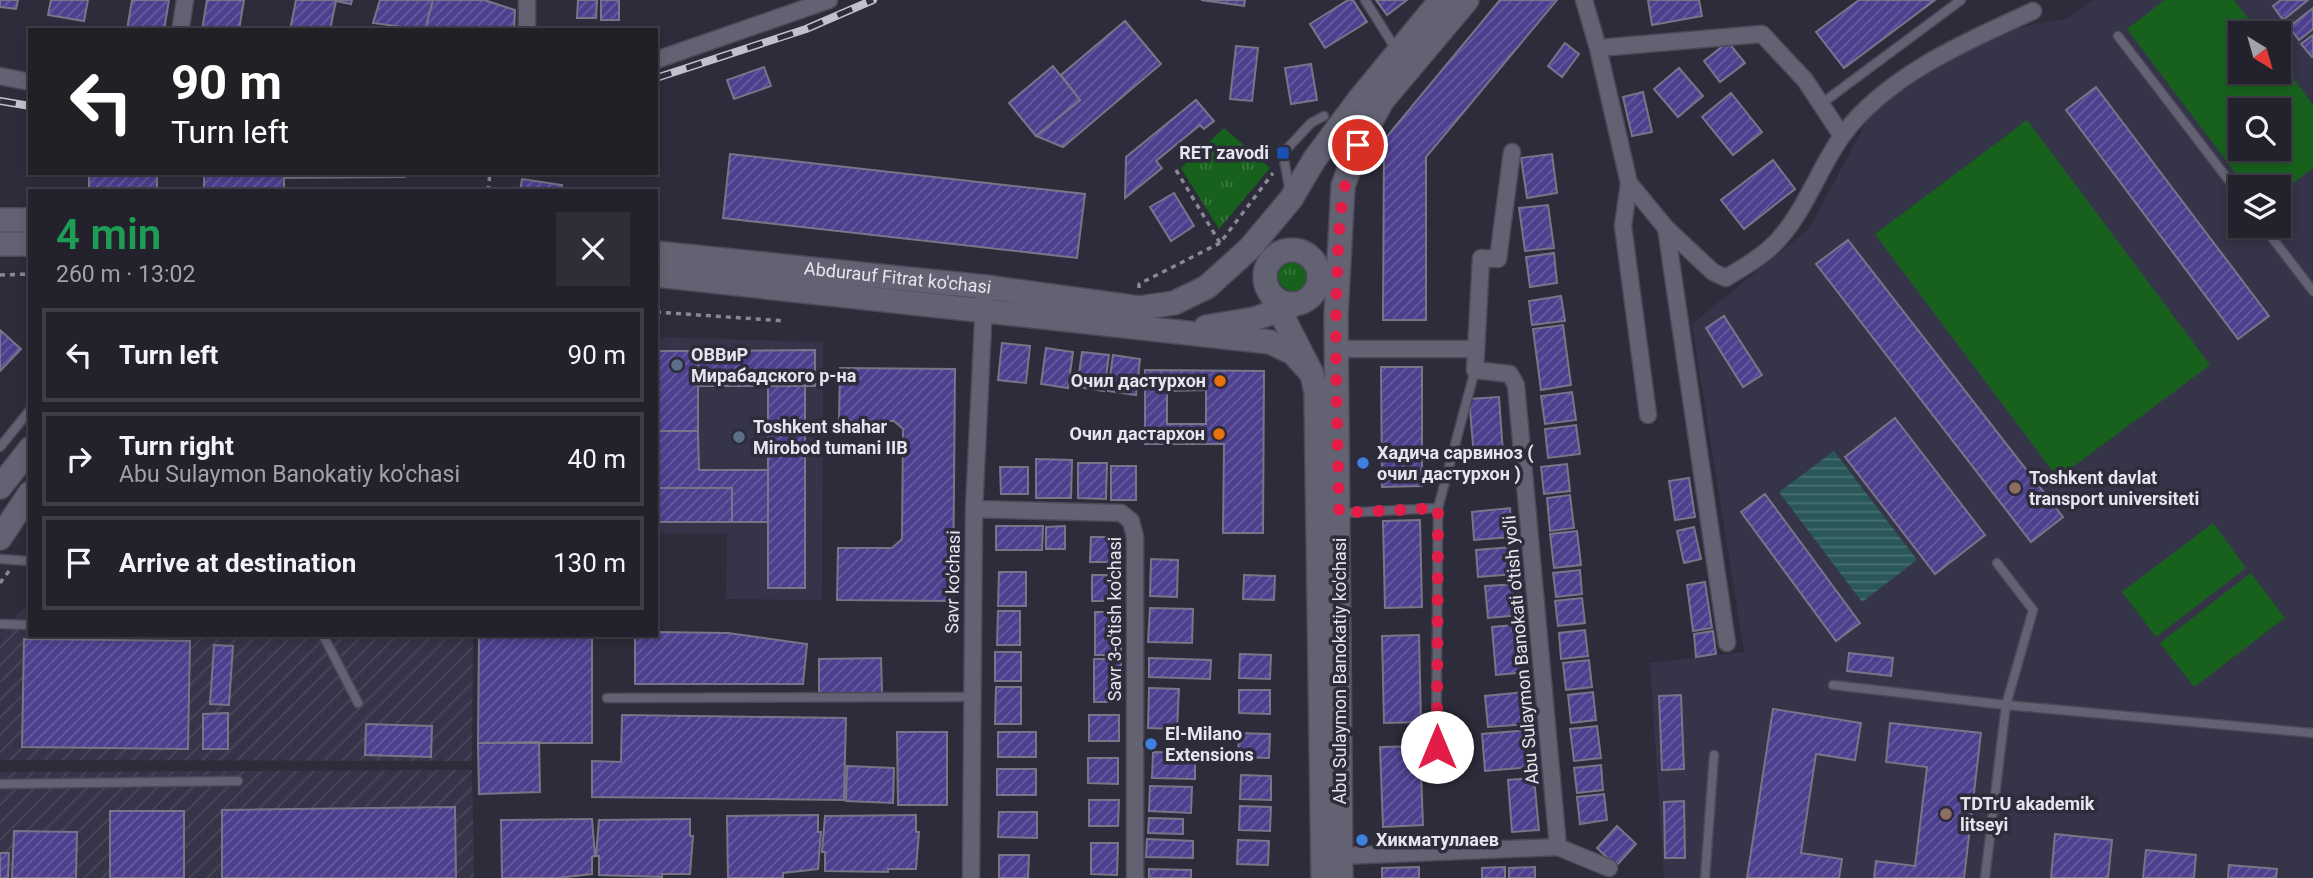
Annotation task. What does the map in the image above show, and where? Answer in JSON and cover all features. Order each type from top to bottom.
[{"type":"main road","name":"Abu Sulaymon Banokatiy ko'chasi","points":[[1341,867],[1336,315],[1343,186],[1369,122],[1382,101],[1467,0]]},
{"type":"main road","points":[[1138,318],[1207,287],[1226,272],[1291,199],[1314,160],[1439,1]]},
{"type":"main road","points":[[1291,199],[1273,258],[1266,271],[1283,302],[1313,294],[1339,229]]},
{"type":"main road","points":[[0,220],[28,220]]},
{"type":"main road","points":[[0,244],[28,244]]},
{"type":"main road","points":[[1226,272],[1288,251],[1304,253],[1315,263],[1319,279],[1336,315]]},
{"type":"main road","name":"Abdurauf Fitrat ko'chasi","points":[[658,253],[986,287],[1195,329],[1225,325],[1283,302]]},
{"type":"main road","name":"Abdurauf Fitrat ko'chasi","points":[[658,275],[984,311],[1138,318],[1269,342],[1293,353],[1312,374]]},
{"type":"main road","name":"Abu Sulaymon Banokatiy ko'chasi","points":[[1283,302],[1312,374],[1316,393],[1323,878]]},
{"type":"main road","points":[[0,487],[28,452]]},
{"type":"main road","points":[[0,538],[28,496]]},
{"type":"street","points":[[181,26],[185,0]]},
{"type":"street","points":[[658,59],[829,0]]},
{"type":"street","points":[[1584,0],[1598,48],[1629,183],[1623,226],[1648,415]]},
{"type":"street","points":[[523,1],[527,28]]},
{"type":"street","points":[[1629,183],[1666,228],[1713,272],[1726,278],[1771,247],[1812,191],[1842,136],[1871,104],[1947,50],[2034,11]]},
{"type":"street","points":[[1598,48],[1762,34],[1805,80],[1842,136]]},
{"type":"street","points":[[0,76],[28,82]]},
{"type":"street","points":[[1475,370],[1481,258],[1498,259],[1512,152]]},
{"type":"street","points":[[1666,228],[1727,643]]},
{"type":"street","name":"Savr ko'chasi","points":[[971,878],[970,697],[974,509],[986,287]]},
{"type":"street","points":[[1336,349],[1475,349]]},
{"type":"street","name":"Abu Sulaymon Banokati o'tish yo'li","points":[[1475,370],[1510,374],[1516,385],[1558,847]]},
{"type":"street","name":"Savr 3-o'tish ko'chasi","points":[[974,509],[1121,513],[1131,521],[1135,537],[1135,878]]},
{"type":"street","points":[[1341,867],[1558,847],[1609,868]]},
{"type":"lane","points":[[1365,0],[1398,52]]},
{"type":"lane","points":[[1821,104],[1961,0]]},
{"type":"lane","points":[[2118,36],[2228,179]]},
{"type":"lane","points":[[1291,199],[1283,153],[1311,123],[1324,116]]},
{"type":"lane","points":[[2272,238],[2313,291]]},
{"type":"lane","points":[[1436,774],[1438,508],[1475,370]]},
{"type":"lane","points":[[0,447],[28,412]]},
{"type":"lane","points":[[1339,513],[1438,508]]},
{"type":"lane","points":[[0,559],[28,561]]},
{"type":"lane","points":[[1984,878],[2006,705],[2033,610],[1997,563]]},
{"type":"lane","points":[[0,624],[28,625]]},
{"type":"lane","points":[[324,637],[358,703]]},
{"type":"lane","points":[[1833,685],[2006,705],[2313,733]]},
{"type":"lane","points":[[607,698],[970,697]]},
{"type":"lane","points":[[1705,878],[1714,755]]},
{"type":"lane","points":[[0,784],[238,781]]},
{"type":"path","points":[[1139,284],[1220,243]]},
{"type":"path","points":[[0,275],[28,274]]},
{"type":"path","points":[[658,312],[785,321]]},
{"type":"shaded area","name":"Toshkent davlat transport universiteti","points":[[2093,0],[2313,0],[2313,878],[1664,878],[1650,663],[1744,652],[1692,324],[1809,229],[1872,111],[1990,33],[2068,18]]},
{"type":"shaded area","name":"Toshkent shahar Mirobod tumani IIB","points":[[658,337],[823,342],[822,600],[726,599],[727,534],[658,533]]},
{"type":"shaded area","points":[[1834,451],[1917,560],[1862,602],[1779,492]]},
{"type":"shaded area","points":[[28,604],[28,637],[473,637],[472,761],[0,760],[0,632]]},
{"type":"shaded area","points":[[472,770],[474,878],[0,878],[0,772]]},
{"type":"green space","points":[[2165,0],[2234,0],[2250,21],[2228,21],[2228,84],[2291,84],[2291,75],[2313,105],[2313,168],[2291,185],[2291,175],[2237,175],[2127,29]]},
{"type":"green space","points":[[2027,120],[2210,365],[2058,478],[1875,234]]},
{"type":"green space","points":[[1224,128],[1270,168],[1219,229],[1181,168]]},
{"type":"green space","points":[[1293,261],[1304,265],[1308,276],[1304,287],[1293,291],[1282,287],[1278,276],[1282,265]]},
{"type":"green space","points":[[2213,523],[2246,568],[2156,637],[2122,592]]},
{"type":"green space","points":[[2251,573],[2285,618],[2194,687],[2160,643]]},
{"type":"building","points":[[0,0],[18,0],[16,9],[0,7]]},
{"type":"building","points":[[51,0],[88,0],[84,21],[48,15]]},
{"type":"building","points":[[132,0],[169,0],[164,28],[127,28]]},
{"type":"building","points":[[207,0],[244,0],[239,28],[202,28]]},
{"type":"building","points":[[296,0],[352,0],[351,4],[336,1],[330,28],[290,28]]},
{"type":"building","points":[[380,0],[433,0],[426,28],[373,23]]},
{"type":"building","points":[[433,0],[484,0],[515,10],[514,28],[426,28]]},
{"type":"building","points":[[578,0],[597,0],[596,18],[577,18]]},
{"type":"building","points":[[601,0],[619,0],[619,20],[601,20]]},
{"type":"building","points":[[1201,0],[1245,0],[1244,6]]},
{"type":"building","points":[[1348,0],[1353,0],[1367,22],[1325,48],[1310,24]]},
{"type":"building","points":[[1376,0],[1407,0],[1387,15]]},
{"type":"building","points":[[1500,0],[1557,0],[1426,157],[1426,320],[1383,320],[1384,140]]},
{"type":"building","points":[[1648,0],[1699,0],[1702,16],[1652,25]]},
{"type":"building","points":[[1859,0],[1935,0],[1844,68],[1816,32]]},
{"type":"building","points":[[2281,0],[2308,0],[2283,20],[2273,6]]},
{"type":"building","points":[[2313,8],[2313,29],[2299,40],[2291,25]]},
{"type":"building","points":[[1125,21],[1161,64],[1063,147],[1036,136],[1080,100],[1061,75]]},
{"type":"building","points":[[2313,35],[2313,56],[2312,57],[2301,44]]},
{"type":"building","points":[[1728,42],[1745,63],[1720,82],[1704,61]]},
{"type":"building","points":[[1565,43],[1579,54],[1562,77],[1548,66]]},
{"type":"building","points":[[1236,46],[1258,48],[1252,101],[1230,99]]},
{"type":"building","points":[[1311,64],[1317,100],[1291,104],[1285,68]]},
{"type":"building","points":[[1053,66],[1080,100],[1036,136],[1009,103]]},
{"type":"building","points":[[764,67],[771,86],[734,99],[727,80]]},
{"type":"building","points":[[1679,68],[1703,96],[1678,117],[1654,89]]},
{"type":"building","points":[[2096,87],[2269,316],[2238,339],[2066,110]]},
{"type":"building","points":[[1643,92],[1652,132],[1632,136],[1623,97]]},
{"type":"building","points":[[1731,93],[1762,132],[1733,155],[1702,117]]},
{"type":"building","points":[[1196,100],[1214,121],[1204,129],[1200,125],[1156,161],[1162,168],[1125,198],[1126,157]]},
{"type":"building","points":[[730,154],[1085,194],[1077,258],[723,218]]},
{"type":"building","points":[[1552,154],[1557,193],[1527,198],[1521,158]]},
{"type":"building","points":[[1773,160],[1795,189],[1744,229],[1721,200]]},
{"type":"building","points":[[89,175],[157,175],[157,188],[89,189]]},
{"type":"building","points":[[204,175],[405,175],[284,178],[284,189],[204,189]]},
{"type":"building","points":[[522,179],[562,185],[561,189],[520,189]]},
{"type":"building","points":[[1174,193],[1194,226],[1171,241],[1150,207]]},
{"type":"building","points":[[1548,205],[1554,248],[1525,251],[1519,208]]},
{"type":"building","points":[[1848,240],[2063,517],[2031,542],[1816,264]]},
{"type":"building","points":[[1554,253],[1557,283],[1530,287],[1526,257]]},
{"type":"building","points":[[1561,296],[1565,321],[1532,325],[1529,301]]},
{"type":"building","points":[[1724,316],[1762,375],[1743,387],[1706,328]]},
{"type":"building","points":[[1563,325],[1571,385],[1541,390],[1533,329]]},
{"type":"building","points":[[0,330],[21,349],[0,371]]},
{"type":"building","points":[[1002,343],[1030,346],[1026,383],[998,380]]},
{"type":"building","points":[[1046,348],[1073,352],[1068,388],[1041,384]]},
{"type":"building","points":[[815,350],[815,386],[698,386],[698,351]]},
{"type":"building","points":[[658,351],[698,351],[698,431],[658,431]]},
{"type":"building","points":[[1082,352],[1109,355],[1104,391],[1077,387]]},
{"type":"building","points":[[1113,355],[1140,359],[1136,395],[1108,391]]},
{"type":"building","points":[[1381,367],[1422,367],[1422,486],[1382,487]]},
{"type":"building","points":[[840,368],[955,369],[953,601],[837,600],[838,548],[892,548],[902,539],[903,429],[894,421],[839,421]]},
{"type":"building","points":[[1145,370],[1264,371],[1263,533],[1223,533],[1224,444],[1145,444]],"holes":[[[1206,390],[1206,424],[1167,424],[1167,391]]]},
{"type":"building","points":[[805,385],[805,588],[768,588],[768,386]]},
{"type":"building","points":[[1572,392],[1576,420],[1545,424],[1541,396]]},
{"type":"building","points":[[1499,397],[1503,453],[1474,456],[1469,399]]},
{"type":"building","points":[[1895,418],[1985,535],[1935,574],[1845,457]]},
{"type":"building","points":[[1576,425],[1580,454],[1548,458],[1545,429]]},
{"type":"building","points":[[658,431],[698,431],[699,470],[768,470],[768,522],[732,522],[732,488],[658,488]]},
{"type":"building","points":[[1036,459],[1072,460],[1071,498],[1036,498]]},
{"type":"building","points":[[1078,463],[1107,463],[1106,499],[1078,498]]},
{"type":"building","points":[[1567,464],[1570,491],[1544,494],[1541,467]]},
{"type":"building","points":[[1111,466],[1136,466],[1136,500],[1111,500]]},
{"type":"building","points":[[1000,467],[1028,467],[1028,494],[1001,494]]},
{"type":"building","points":[[1689,478],[1695,517],[1675,520],[1669,481]]},
{"type":"building","points":[[658,488],[732,488],[732,522],[658,522]]},
{"type":"building","points":[[1765,494],[1860,623],[1836,641],[1741,512]]},
{"type":"building","points":[[1570,495],[1574,528],[1550,531],[1547,498]]},
{"type":"building","points":[[1510,508],[1512,537],[1474,540],[1472,512]]},
{"type":"building","points":[[1420,520],[1422,607],[1385,608],[1383,521]]},
{"type":"building","points":[[996,526],[1043,526],[1042,550],[996,550]]},
{"type":"building","points":[[1065,526],[1065,549],[1046,549],[1046,527]]},
{"type":"building","points":[[1694,527],[1701,559],[1684,563],[1677,531]]},
{"type":"building","points":[[1577,531],[1581,565],[1554,568],[1550,534]]},
{"type":"building","points":[[1091,537],[1120,537],[1120,562],[1090,562]]},
{"type":"building","points":[[1512,547],[1515,574],[1478,577],[1476,550]]},
{"type":"building","points":[[1151,559],[1178,560],[1177,597],[1150,596]]},
{"type":"building","points":[[1580,570],[1582,594],[1556,597],[1553,573]]},
{"type":"building","points":[[999,572],[1026,572],[1026,606],[998,606]]},
{"type":"building","points":[[1092,575],[1121,575],[1121,601],[1092,601]]},
{"type":"building","points":[[1244,575],[1275,576],[1274,600],[1243,599]]},
{"type":"building","points":[[1705,582],[1712,628],[1693,631],[1687,585]]},
{"type":"building","points":[[1519,584],[1521,615],[1488,618],[1485,586]]},
{"type":"building","points":[[1582,598],[1585,623],[1558,626],[1555,601]]},
{"type":"building","points":[[1150,608],[1193,609],[1192,643],[1148,642]]},
{"type":"building","points":[[998,611],[1020,611],[1020,645],[997,645]]},
{"type":"building","points":[[1095,612],[1121,612],[1121,655],[1095,655]]},
{"type":"building","points":[[1526,624],[1530,672],[1496,675],[1492,627]]},
{"type":"building","points":[[1585,630],[1588,656],[1561,659],[1559,633]]},
{"type":"building","points":[[1713,631],[1716,654],[1696,657],[1694,634]]},
{"type":"building","points":[[658,632],[728,633],[807,644],[803,684],[635,684],[635,637],[658,637]]},
{"type":"building","points":[[1419,635],[1421,722],[1384,723],[1382,636]]},
{"type":"building","points":[[479,637],[592,637],[592,743],[478,743]]},
{"type":"building","points":[[24,639],[190,641],[188,749],[22,747]]},
{"type":"building","points":[[214,645],[233,646],[229,705],[210,704]]},
{"type":"building","points":[[995,652],[1021,652],[1021,681],[995,681]]},
{"type":"building","points":[[1849,653],[1893,658],[1891,676],[1847,671]]},
{"type":"building","points":[[1240,654],[1271,655],[1270,679],[1239,678]]},
{"type":"building","points":[[881,658],[882,693],[819,694],[819,659]]},
{"type":"building","points":[[1149,658],[1211,660],[1210,679],[1149,677]]},
{"type":"building","points":[[1094,659],[1121,659],[1120,702],[1094,702]]},
{"type":"building","points":[[1589,660],[1592,687],[1566,690],[1563,663]]},
{"type":"building","points":[[996,687],[1021,687],[1021,724],[995,724]]},
{"type":"building","points":[[1149,688],[1179,689],[1177,729],[1148,728]]},
{"type":"building","points":[[1239,690],[1270,690],[1270,714],[1239,713]]},
{"type":"building","points":[[1525,692],[1528,724],[1488,727],[1485,696]]},
{"type":"building","points":[[1593,692],[1596,720],[1571,723],[1568,695]]},
{"type":"building","points":[[1681,695],[1684,769],[1662,770],[1659,696]]},
{"type":"building","points":[[1773,709],[1861,723],[1855,760],[1816,754],[1801,853],[1842,859],[1839,878],[1747,878]]},
{"type":"building","points":[[228,713],[228,749],[203,749],[203,714]]},
{"type":"building","points":[[622,715],[846,718],[844,800],[592,797],[592,761],[621,762]]},
{"type":"building","points":[[1089,715],[1119,715],[1119,741],[1089,741]]},
{"type":"building","name":"TDTrU akademik litseyi","points":[[1890,723],[1981,733],[1964,878],[1874,878],[1876,861],[1915,866],[1927,767],[1886,762]]},
{"type":"building","points":[[366,724],[432,726],[431,757],[365,755]]},
{"type":"building","points":[[1597,726],[1601,758],[1574,761],[1570,729]]},
{"type":"building","points":[[1530,730],[1533,767],[1485,771],[1482,734]]},
{"type":"building","points":[[897,732],[947,732],[947,805],[898,805]]},
{"type":"building","points":[[998,732],[1036,732],[1036,757],[998,757]]},
{"type":"building","points":[[1239,733],[1270,734],[1269,758],[1238,757]]},
{"type":"building","points":[[539,742],[540,792],[479,794],[478,743]]},
{"type":"building","points":[[1420,746],[1423,825],[1383,827],[1380,747]]},
{"type":"building","points":[[1153,752],[1195,753],[1195,779],[1152,778]]},
{"type":"building","points":[[1088,758],[1118,758],[1118,784],[1088,783]]},
{"type":"building","points":[[1601,765],[1603,790],[1577,793],[1574,768]]},
{"type":"building","points":[[847,766],[894,768],[893,803],[846,801]]},
{"type":"building","points":[[997,769],[1036,769],[1036,795],[997,795]]},
{"type":"building","points":[[1241,775],[1271,776],[1271,800],[1240,799]]},
{"type":"building","points":[[1534,778],[1539,830],[1512,832],[1508,780]]},
{"type":"building","points":[[1150,786],[1192,787],[1191,813],[1149,811]]},
{"type":"building","points":[[1604,794],[1607,820],[1580,824],[1577,797]]},
{"type":"building","points":[[1089,800],[1119,800],[1118,826],[1089,826]]},
{"type":"building","points":[[1684,801],[1685,858],[1665,858],[1664,802]]},
{"type":"building","points":[[1240,806],[1271,807],[1270,831],[1239,830]]},
{"type":"building","points":[[455,807],[456,878],[222,878],[222,810]]},
{"type":"building","points":[[110,811],[184,811],[184,878],[110,878]]},
{"type":"building","points":[[999,812],[1037,812],[1037,838],[998,837]]},
{"type":"building","points":[[818,815],[818,832],[821,832],[818,869],[783,873],[783,878],[728,878],[727,816]]},
{"type":"building","points":[[916,815],[916,832],[919,832],[916,869],[888,869],[888,872],[825,871],[825,852],[822,852],[825,816]]},
{"type":"building","points":[[1149,818],[1183,819],[1183,834],[1148,833]]},
{"type":"building","points":[[592,819],[595,856],[592,857],[592,874],[557,878],[502,878],[501,820]]},
{"type":"building","points":[[690,819],[690,836],[693,836],[690,874],[662,874],[662,877],[599,875],[599,856],[596,856],[599,820]]},
{"type":"building","points":[[1617,826],[1636,844],[1616,866],[1597,848]]},
{"type":"building","points":[[14,831],[77,832],[76,878],[12,878]]},
{"type":"building","points":[[2055,834],[2112,840],[2108,878],[2051,878]]},
{"type":"building","points":[[1147,839],[1193,841],[1193,858],[1146,857]]},
{"type":"building","points":[[1238,840],[1269,841],[1268,865],[1237,864]]},
{"type":"building","points":[[1091,843],[1118,843],[1117,875],[1091,874]]},
{"type":"building","points":[[2146,850],[2196,855],[2194,878],[2143,878]]},
{"type":"building","points":[[0,853],[9,853],[8,878],[0,878]]},
{"type":"building","points":[[999,855],[1029,855],[1028,878],[999,878]]},
{"type":"building","points":[[2229,865],[2277,869],[2276,878],[2228,878]]},
{"type":"building","points":[[1419,867],[1419,878],[1382,878],[1382,868]]},
{"type":"building","points":[[1505,867],[1505,878],[1482,878],[1482,868]]},
{"type":"building","points":[[1535,867],[1535,878],[1509,878],[1509,868]]},
{"type":"building","points":[[1149,869],[1191,870],[1191,878],[1149,878]]},
{"type":"railway","points":[[658,77],[806,29],[873,0]]},
{"type":"railway","points":[[0,101],[28,106]]},
{"type":"place","name":"RET zavodi","points":[[1283,153]]},
{"type":"place","name":"ОВВиР Мирабадского р-на","points":[[677,365]]},
{"type":"place","name":"Очил дастурхон","points":[[1220,381]]},
{"type":"place","name":"Очил дастархон","points":[[1219,434]]},
{"type":"place","name":"Toshkent shahar Mirobod tumani IIB","points":[[739,437]]},
{"type":"place","name":"Хадича сарвиноз ( очил дастурхон )","points":[[1363,463]]},
{"type":"place","name":"Toshkent davlat transport universiteti","points":[[2015,488]]},
{"type":"place","name":"El-Milano Extensions","points":[[1151,744]]},
{"type":"place","name":"TDTrU akademik litseyi","points":[[1946,814]]},
{"type":"place","name":"Хикматуллаев","points":[[1362,840]]},
{"type":"route","points":[[1358,145],[1349,165],[1340,207],[1336,315],[1339,513],[1438,508],[1437,747]]}]
